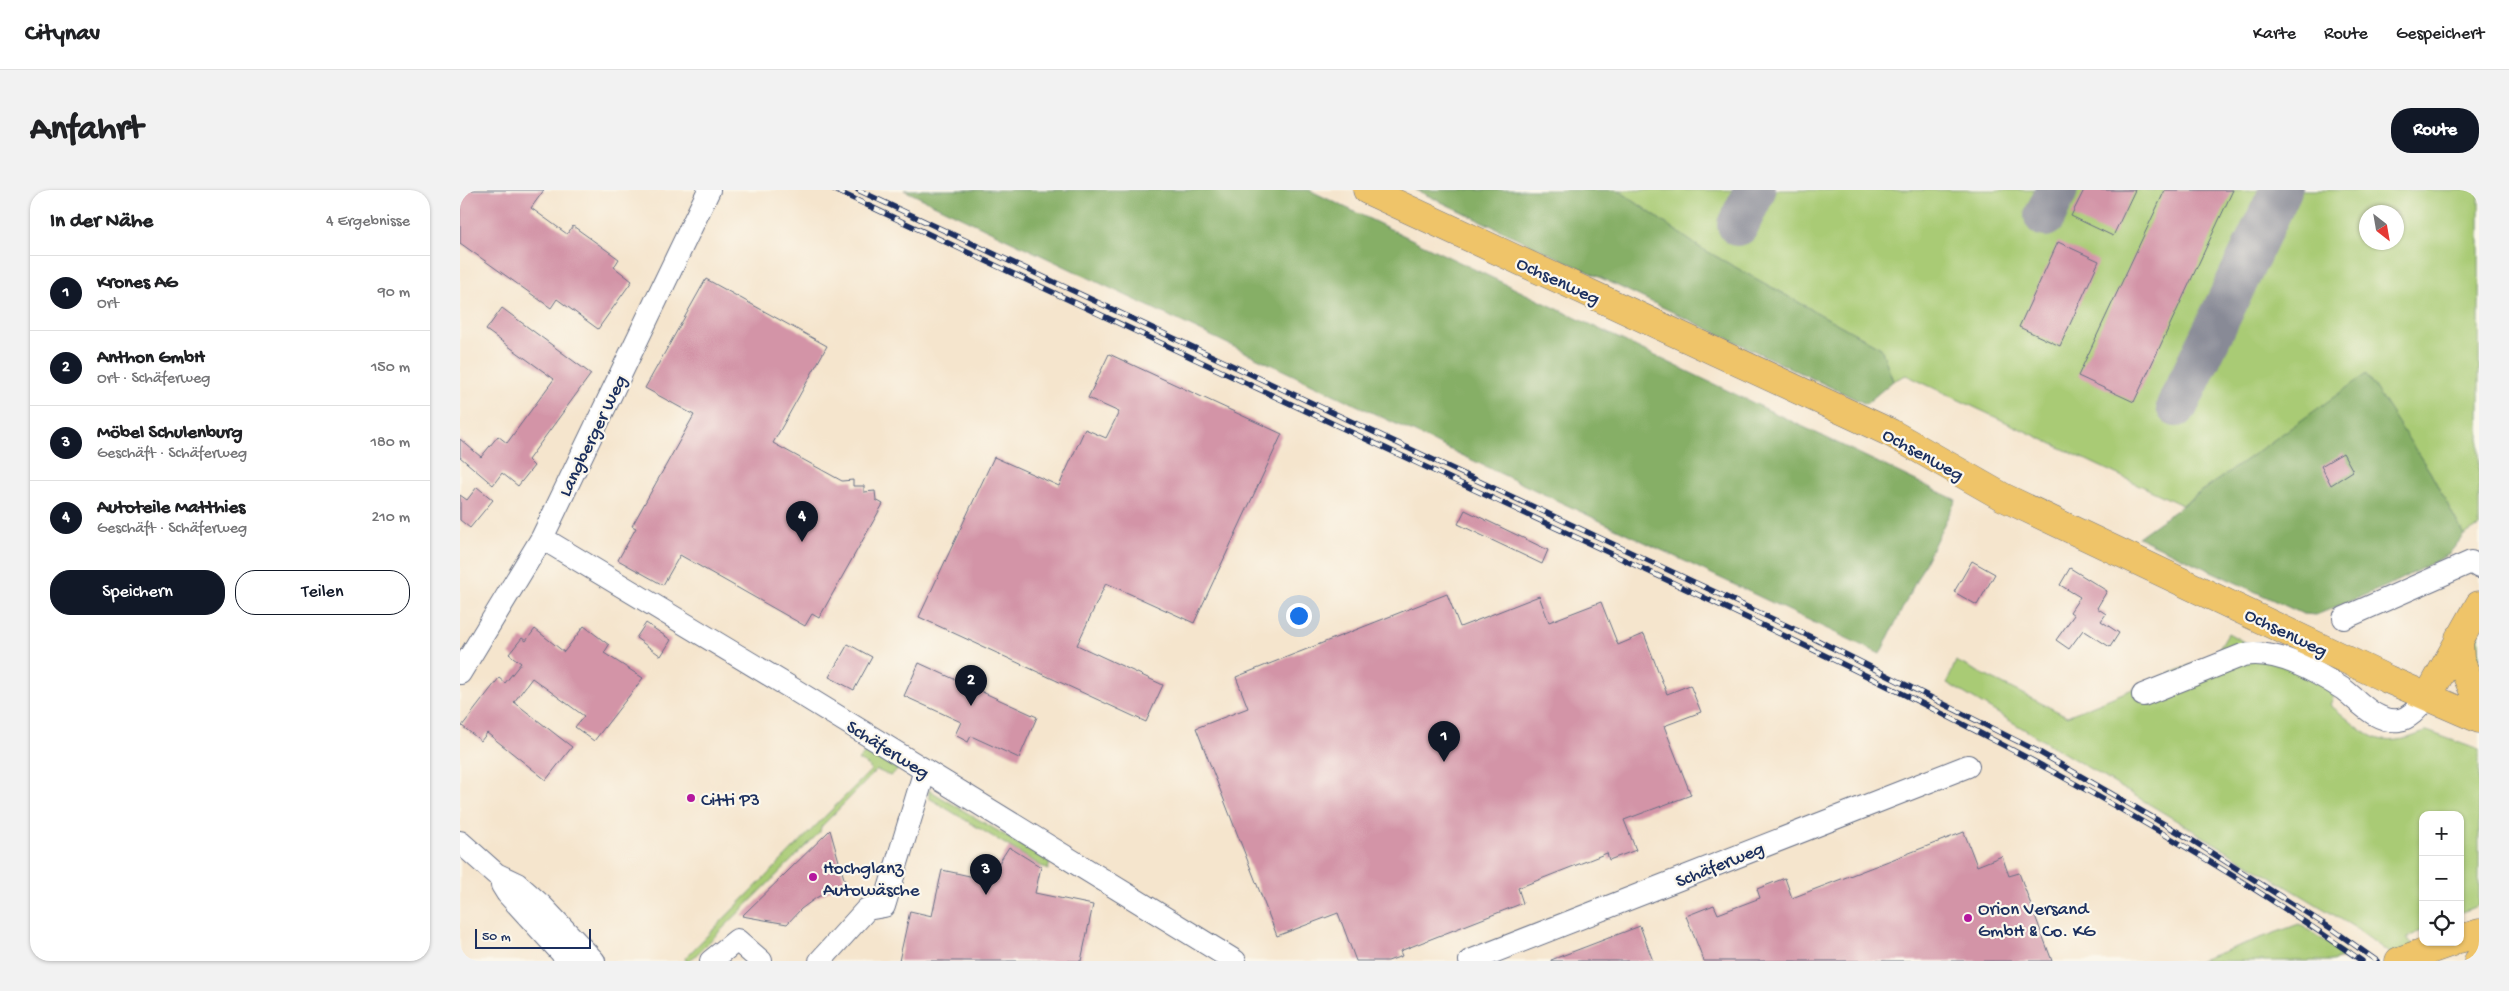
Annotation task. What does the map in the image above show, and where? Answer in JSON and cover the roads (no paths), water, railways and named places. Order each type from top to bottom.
[{"type":"main road","name":"Ochsenweg","points":[[1367,190],[1891,433],[2004,497],[2479,719]]},
{"type":"main road","points":[[2428,696],[2479,605]]},
{"type":"main road","points":[[2459,638],[2460,660],[2479,704]]},
{"type":"main road","points":[[2464,939],[2479,933]]},
{"type":"main road","points":[[2408,958],[2441,946]]},
{"type":"street","name":"Langberger Weg","points":[[460,673],[542,538],[709,190]]},
{"type":"street","name":"Schäferweg","points":[[542,538],[925,770],[1235,961]]},
{"type":"street","points":[[2344,618],[2471,562],[2479,567]]},
{"type":"street","points":[[2143,695],[2243,655],[2255,653],[2284,658],[2340,688],[2373,714],[2387,720],[2400,720],[2409,716],[2428,696]]},
{"type":"street","name":"Schäferweg","points":[[1470,961],[1968,766]]},
{"type":"street","points":[[820,961],[867,909],[884,906],[925,770]]},
{"type":"street","points":[[460,842],[496,874],[517,884],[542,906],[594,961]]},
{"type":"street","points":[[496,874],[507,893],[569,961]]},
{"type":"street","points":[[710,961],[737,940],[760,961]]},
{"type":"railway","points":[[835,190],[1599,548],[1893,689],[1990,738],[2180,843],[2272,900],[2362,961]]},
{"type":"railway","points":[[858,190],[1811,637],[2039,752],[2190,839],[2332,929],[2377,961]]},
{"type":"place","name":"Autoteile Matthies","points":[[802,542]]},
{"type":"place","name":"Anthon GmbH","points":[[971,706]]},
{"type":"place","name":"Krones AG","points":[[1444,762]]},
{"type":"place","name":"Citti P3","points":[[691,798]]},
{"type":"place","name":"Hochglanz Autowäsche","points":[[813,877]]},
{"type":"place","name":"Möbel Schulenburg","points":[[986,895]]},
{"type":"place","name":"Orion Versand GmbH & Co. KG","points":[[1968,918]]}]
